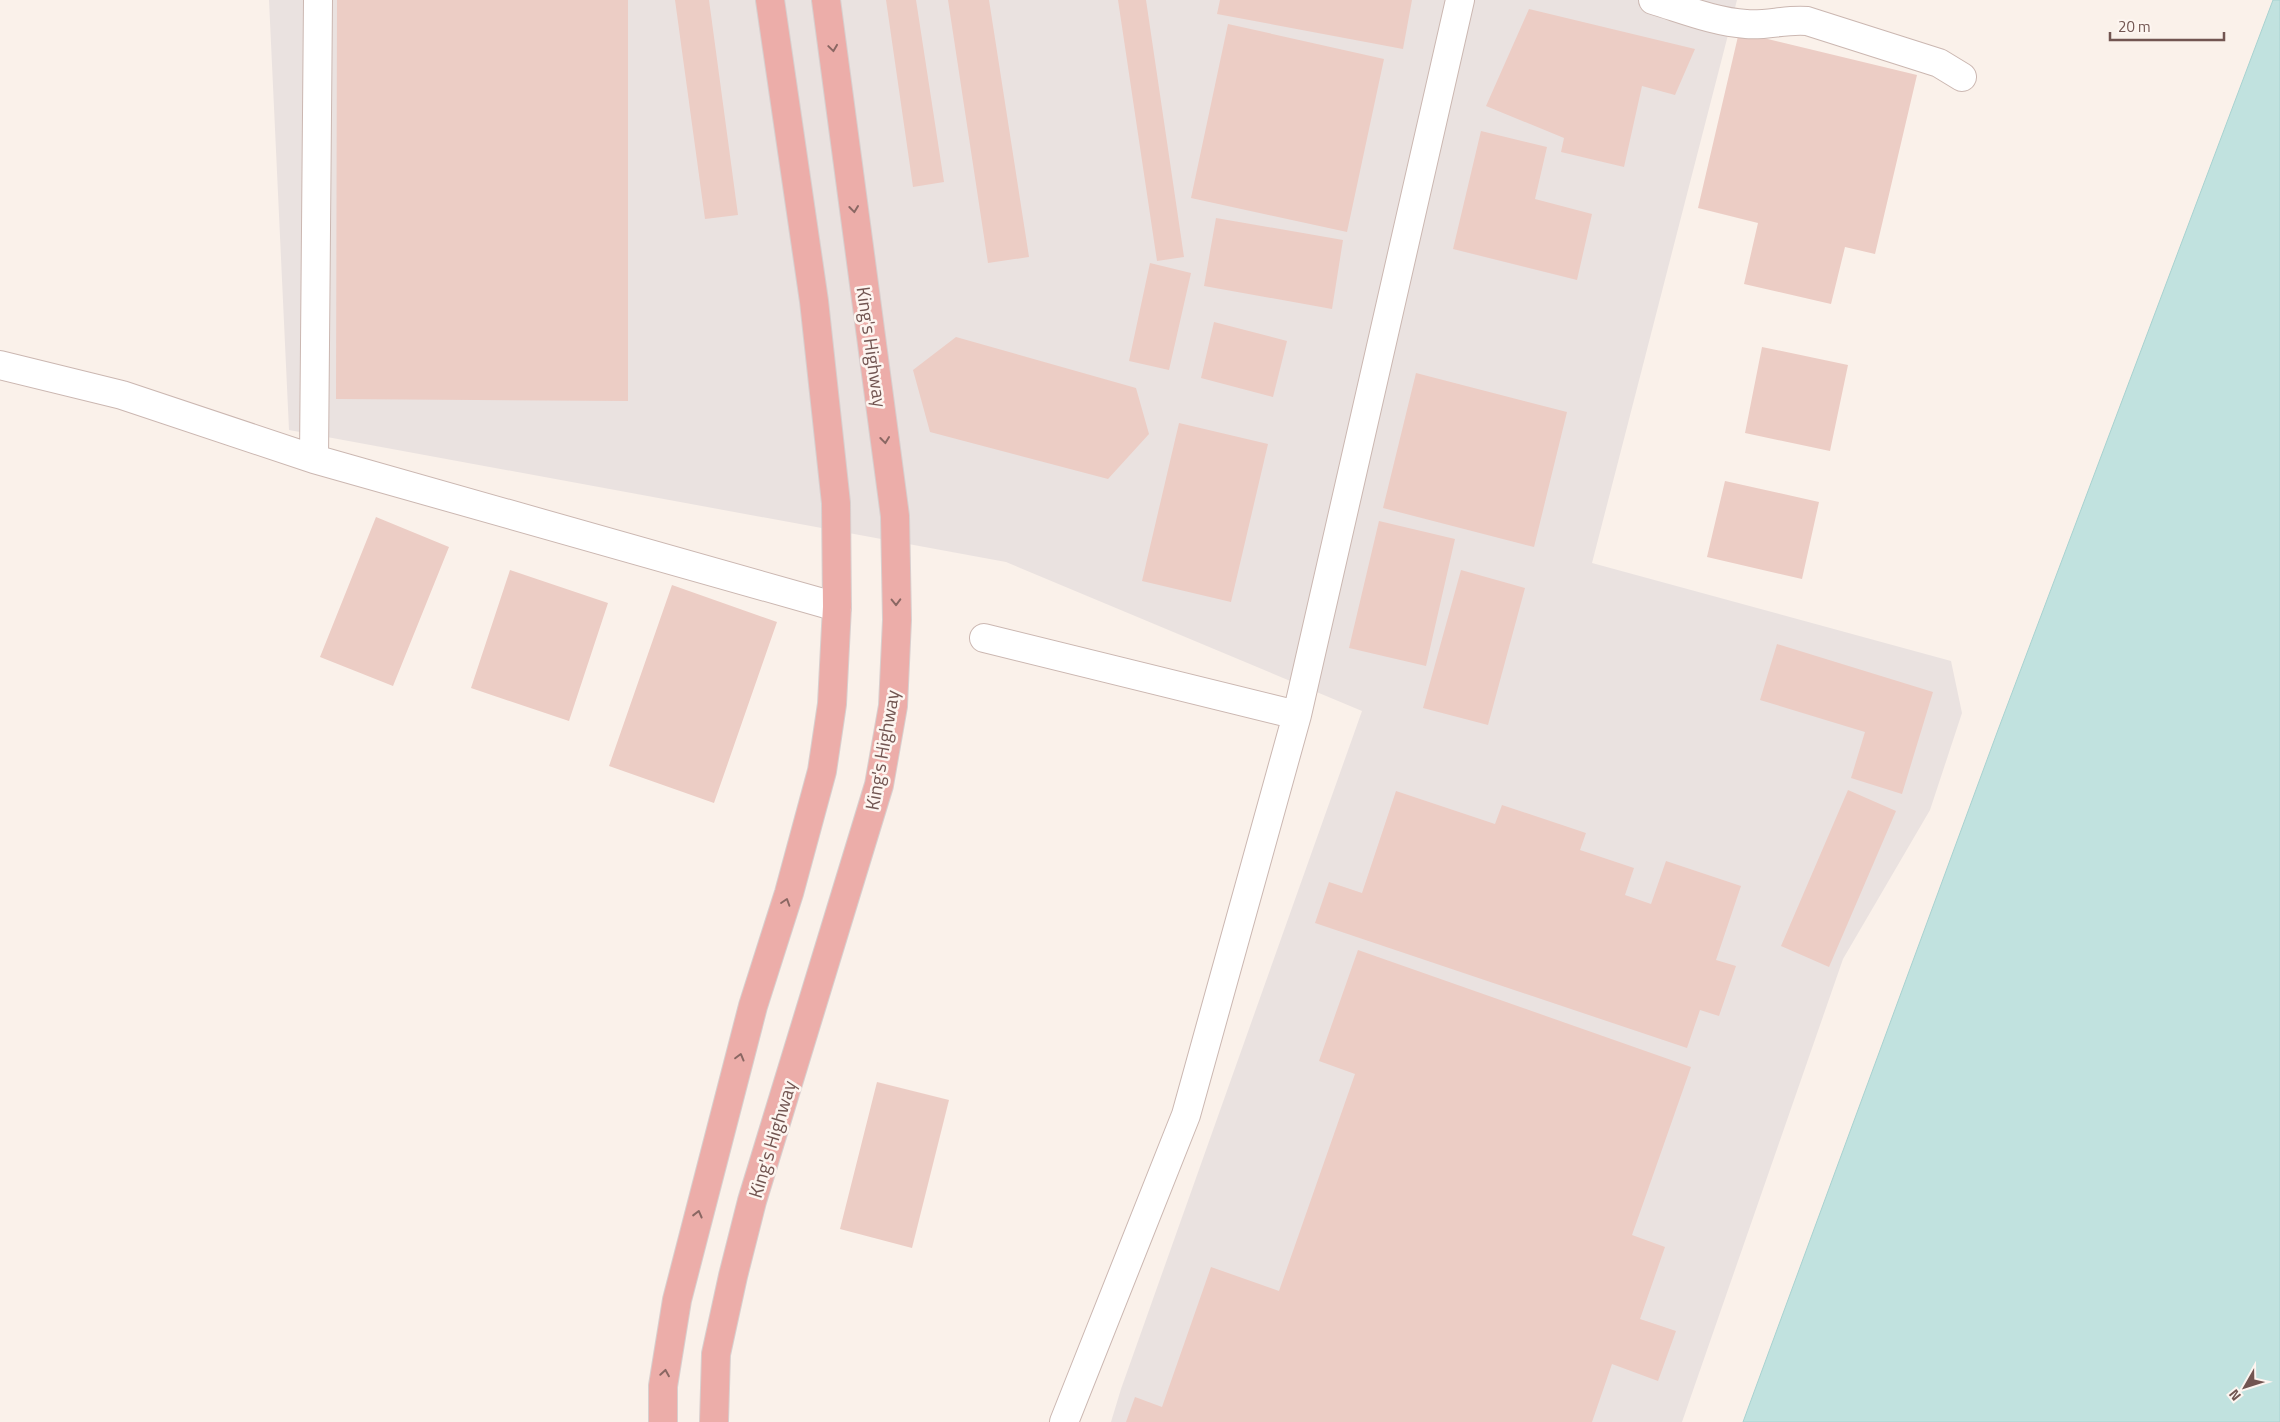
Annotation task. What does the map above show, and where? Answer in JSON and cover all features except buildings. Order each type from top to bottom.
[{"type":"highway","points":[[663,1422],[663,1386],[677,1300],[753,1006],[789,893],[822,771],[832,704],[836,607],[836,504],[814,301],[770,0]]},
{"type":"highway","name":"King's Highway","points":[[714,1422],[716,1354],[733,1276],[752,1201],[879,785],[893,706],[896,620],[894,516],[826,0]]},
{"type":"street","points":[[314,459],[318,0]]},
{"type":"street","points":[[1064,1422],[1186,1115],[1297,716],[1460,0]]},
{"type":"street","points":[[1653,0],[1728,22],[1748,24],[1792,20],[1807,21],[1939,63],[1962,77]]},
{"type":"street","points":[[0,365],[122,395],[314,459],[836,607]]},
{"type":"street","points":[[984,638],[1297,716]]},
{"type":"shaded area","points":[[269,0],[1737,0],[1592,563],[1951,661],[1962,713],[1930,810],[1843,959],[1682,1422],[1111,1422],[1121,1389],[1362,711],[1006,562],[289,430]]},
{"type":"water","points":[[2273,0],[2280,0],[2280,1422],[1743,1422],[1998,730]]}]
